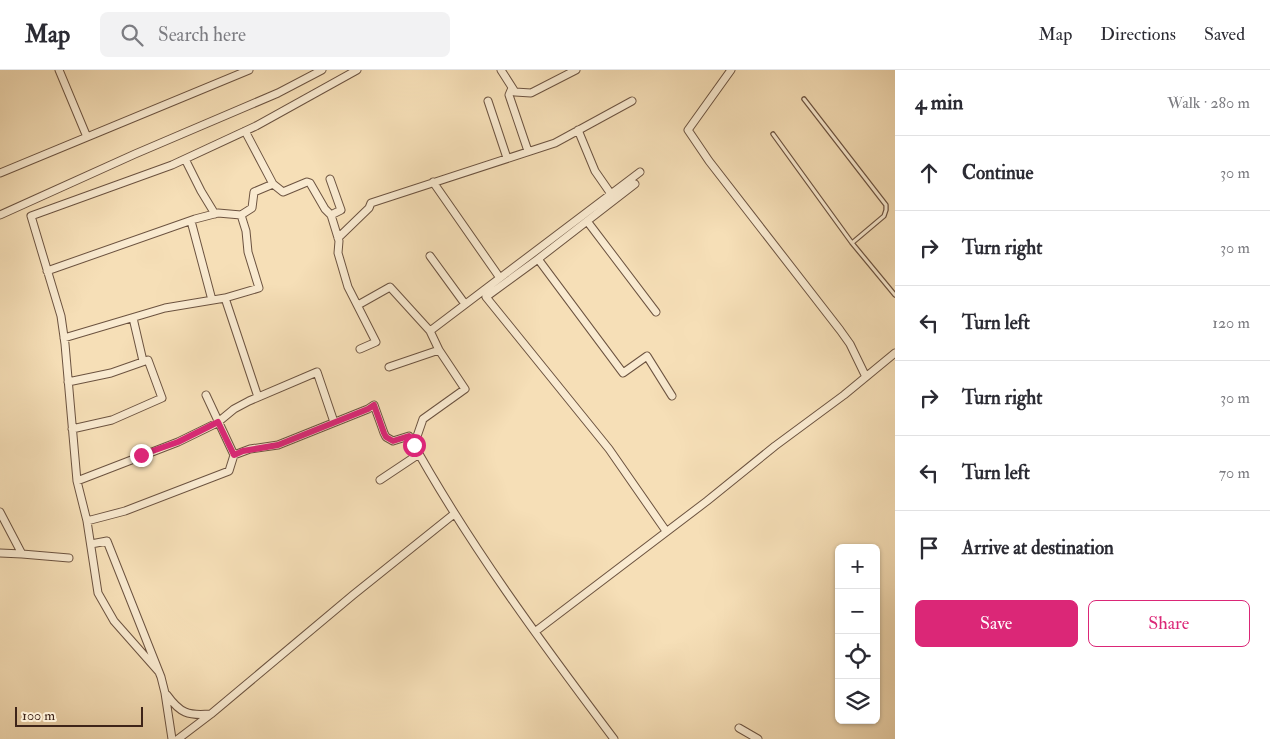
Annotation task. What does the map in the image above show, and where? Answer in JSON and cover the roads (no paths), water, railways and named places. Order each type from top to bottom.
[{"type":"street","points":[[59,70],[87,137]]},
{"type":"street","points":[[0,172],[248,70]]},
{"type":"street","points":[[0,215],[135,154],[278,93],[322,70]]},
{"type":"street","points":[[159,672],[114,621],[98,593],[87,521],[77,481],[64,338],[60,316],[31,216],[185,159],[245,131],[357,70]]},
{"type":"street","points":[[501,70],[514,92],[531,93],[576,70]]},
{"type":"street","points":[[731,70],[688,130],[708,161],[840,330],[850,344],[866,377]]},
{"type":"street","points":[[512,88],[509,95],[528,152]]},
{"type":"street","points":[[488,101],[507,158]]},
{"type":"street","points":[[338,238],[369,208],[371,203],[555,143],[632,101]]},
{"type":"street","points":[[578,130],[595,171],[611,194]]},
{"type":"street","points":[[245,131],[273,184],[284,192],[307,182],[310,183],[324,209],[331,215],[338,238],[338,253],[348,287],[376,342],[360,349]]},
{"type":"street","points":[[185,159],[215,214]]},
{"type":"street","points":[[430,331],[640,172]]},
{"type":"street","points":[[330,179],[341,210],[331,215]]},
{"type":"street","points":[[433,182],[500,278]]},
{"type":"street","points":[[47,271],[215,214],[232,213],[241,215],[252,208],[254,192],[273,184]]},
{"type":"street","points":[[635,184],[486,297],[609,449],[666,531]]},
{"type":"street","points":[[64,338],[164,308],[225,298],[259,288],[246,243],[246,231],[241,215]]},
{"type":"street","points":[[191,221],[212,300]]},
{"type":"street","points":[[587,221],[656,312]]},
{"type":"street","points":[[430,256],[465,304]]},
{"type":"street","points":[[538,259],[624,373],[647,356],[672,396]]},
{"type":"street","points":[[358,305],[390,287],[430,331],[439,350],[465,390],[423,419],[414,445]]},
{"type":"street","points":[[225,298],[258,397]]},
{"type":"street","points":[[133,318],[144,361]]},
{"type":"street","points":[[389,367],[439,350]]},
{"type":"street","points":[[536,631],[707,501],[774,446],[895,353]]},
{"type":"street","points":[[68,382],[111,373],[148,360],[162,398],[112,420],[72,429]]},
{"type":"street","points":[[77,481],[178,442],[218,422],[234,409],[317,372],[334,422]]},
{"type":"street","points":[[87,521],[126,511],[229,471],[234,455],[206,395]]},
{"type":"street","points":[[234,455],[243,451],[278,445],[374,405],[386,437],[393,441],[409,436],[454,514],[614,739]]},
{"type":"street","points":[[380,480],[419,454]]},
{"type":"street","points":[[0,512],[22,554]]},
{"type":"street","points":[[178,739],[454,514]]},
{"type":"street","points":[[91,544],[107,541],[159,672],[165,693],[172,739]]},
{"type":"street","points":[[0,553],[69,558]]},
{"type":"street","points":[[165,693],[184,713],[211,714]]},
{"type":"street","points":[[739,728],[758,739]]},
{"type":"lane","points":[[804,99],[886,205],[884,216],[852,243]]},
{"type":"lane","points":[[773,134],[852,243],[895,295]]}]
